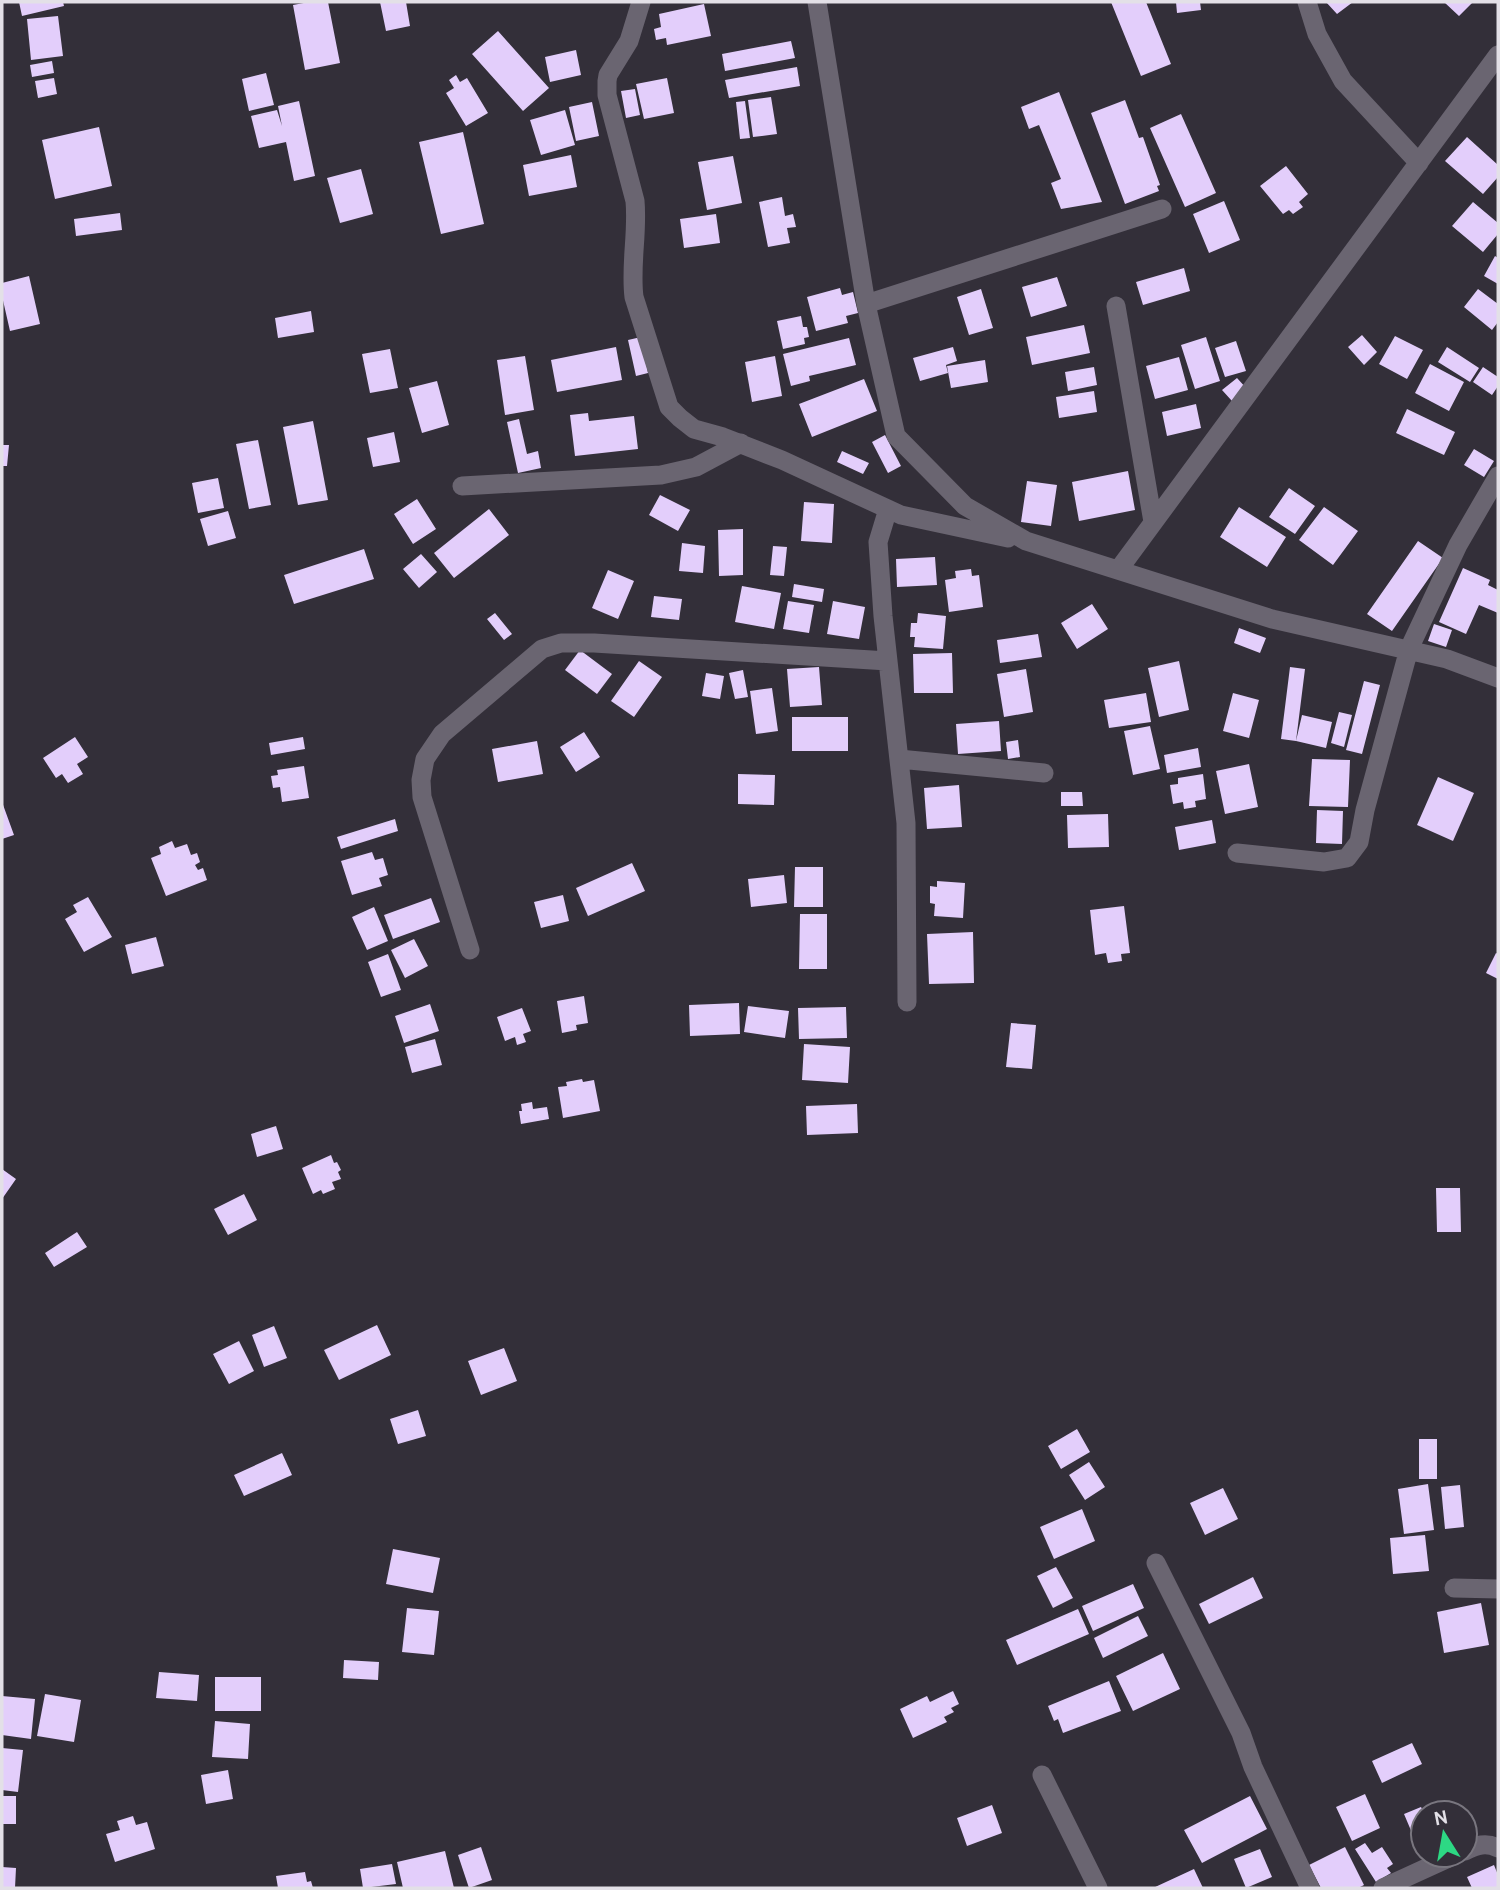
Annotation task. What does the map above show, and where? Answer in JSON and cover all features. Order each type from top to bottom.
[{"type":"street","points":[[641,2],[629,41],[608,75],[607,95],[635,201],[637,217],[632,282],[634,297],[669,407],[680,418],[694,429],[723,436],[782,460],[901,515],[1026,541],[1272,619],[1409,649],[1447,659],[1498,678]]},
{"type":"street","points":[[817,2],[866,304],[896,436],[965,506],[1026,541]]},
{"type":"street","points":[[1307,2],[1318,34],[1343,81],[1419,163]]},
{"type":"street","points":[[1119,569],[1498,55]]},
{"type":"street","points":[[866,304],[1162,209]]},
{"type":"street","points":[[1116,306],[1153,522]]},
{"type":"street","points":[[462,486],[661,475],[696,467],[741,443]]},
{"type":"street","points":[[1237,853],[1324,862],[1347,858],[1359,842],[1365,810],[1409,649],[1458,545],[1498,476]]},
{"type":"street","points":[[888,509],[878,542],[883,616],[906,823],[907,1002]]},
{"type":"street","points":[[470,950],[422,797],[421,780],[425,759],[442,734],[542,649],[561,643],[594,643],[888,661]]},
{"type":"street","points":[[899,759],[1044,773]]},
{"type":"street","points":[[1156,1563],[1241,1733],[1253,1767],[1310,1888]]},
{"type":"street","points":[[1454,1588],[1498,1589]]},
{"type":"street","points":[[1042,1775],[1098,1888]]},
{"type":"street","points":[[1479,1845],[1498,1848]]},
{"type":"street","points":[[1383,1888],[1424,1869]]},
{"type":"building","points":[[19,2],[63,2],[64,6],[22,16]]},
{"type":"building","points":[[328,2],[340,63],[305,70],[293,5]]},
{"type":"building","points":[[380,2],[406,2],[410,26],[386,31]]},
{"type":"building","points":[[1111,2],[1146,2],[1171,64],[1141,76]]},
{"type":"building","points":[[1176,2],[1200,2],[1201,10],[1177,13]]},
{"type":"building","points":[[1326,2],[1353,2],[1337,14]]},
{"type":"building","points":[[1444,2],[1473,2],[1459,16]]},
{"type":"building","points":[[704,4],[711,36],[667,45],[666,38],[656,40],[654,29],[661,27],[659,14]]},
{"type":"building","points":[[58,16],[63,56],[31,60],[27,19]]},
{"type":"building","points":[[498,31],[549,88],[523,111],[472,54]]},
{"type":"building","points":[[791,41],[795,58],[725,71],[722,54]]},
{"type":"building","points":[[576,50],[581,75],[550,82],[545,57]]},
{"type":"building","points":[[52,61],[54,73],[32,77],[30,65]]},
{"type":"building","points":[[797,67],[800,86],[729,98],[725,80]]},
{"type":"building","points":[[266,73],[274,105],[249,111],[242,79]]},
{"type":"building","points":[[456,75],[460,82],[467,78],[488,113],[466,126],[446,93],[454,88],[449,80]]},
{"type":"building","points":[[54,78],[57,94],[38,98],[35,81]]},
{"type":"building","points":[[667,78],[674,113],[644,119],[636,84]]},
{"type":"building","points":[[635,89],[640,115],[626,118],[621,91]]},
{"type":"building","points":[[1059,92],[1102,202],[1061,209],[1051,183],[1061,179],[1039,125],[1029,129],[1021,107]]},
{"type":"building","points":[[771,97],[777,134],[753,137],[748,100]]},
{"type":"building","points":[[1125,100],[1139,138],[1143,137],[1160,185],[1157,186],[1159,191],[1125,204],[1091,113]]},
{"type":"building","points":[[299,101],[315,176],[294,181],[286,142],[259,148],[251,116],[277,110],[282,126],[278,106]]},
{"type":"building","points":[[745,101],[750,138],[740,139],[736,102]]},
{"type":"building","points":[[592,102],[599,136],[576,141],[569,107]]},
{"type":"building","points":[[565,110],[575,145],[541,155],[530,120]]},
{"type":"building","points":[[1181,114],[1216,193],[1185,207],[1150,128]]},
{"type":"building","points":[[99,127],[112,186],[55,199],[42,140]]},
{"type":"building","points":[[463,132],[484,224],[441,234],[419,142]]},
{"type":"building","points":[[1467,137],[1498,165],[1498,177],[1483,194],[1445,161]]},
{"type":"building","points":[[571,155],[577,187],[529,196],[523,165]]},
{"type":"building","points":[[733,156],[742,203],[707,210],[698,162]]},
{"type":"building","points":[[1286,166],[1308,194],[1299,202],[1303,207],[1293,214],[1289,210],[1283,214],[1260,186]]},
{"type":"building","points":[[361,169],[373,214],[340,223],[327,178]]},
{"type":"building","points":[[782,197],[785,216],[793,214],[796,227],[787,228],[790,243],[768,247],[759,202]]},
{"type":"building","points":[[1224,201],[1240,240],[1209,253],[1193,214]]},
{"type":"building","points":[[1473,202],[1498,223],[1498,234],[1483,252],[1452,226]]},
{"type":"building","points":[[120,213],[122,230],[76,236],[74,219]]},
{"type":"building","points":[[716,214],[720,243],[684,248],[680,219]]},
{"type":"building","points":[[1495,256],[1498,258],[1498,284],[1484,276]]},
{"type":"building","points":[[1184,268],[1190,291],[1143,305],[1136,282]]},
{"type":"building","points":[[29,276],[40,324],[10,331],[2,296],[2,283]]},
{"type":"building","points":[[1057,277],[1067,306],[1031,317],[1022,287]]},
{"type":"building","points":[[840,288],[842,295],[853,292],[858,313],[846,316],[848,323],[816,331],[807,297]]},
{"type":"building","points":[[981,289],[993,328],[969,335],[957,297]]},
{"type":"building","points":[[1478,289],[1498,304],[1498,322],[1492,330],[1464,307]]},
{"type":"building","points":[[311,311],[314,332],[278,338],[275,318]]},
{"type":"building","points":[[801,316],[809,337],[804,338],[805,344],[783,349],[777,321]]},
{"type":"building","points":[[1084,325],[1090,353],[1032,365],[1026,337]]},
{"type":"building","points":[[1362,335],[1377,352],[1364,365],[1348,347]]},
{"type":"building","points":[[1395,336],[1423,350],[1407,379],[1379,364]]},
{"type":"building","points":[[641,337],[648,373],[636,376],[628,340]]},
{"type":"building","points":[[1206,337],[1220,381],[1195,389],[1181,345]]},
{"type":"building","points":[[849,338],[856,365],[809,376],[810,381],[791,386],[783,354]]},
{"type":"building","points":[[1236,341],[1246,371],[1225,377],[1215,348]]},
{"type":"building","points":[[616,347],[622,380],[557,392],[551,360]]},
{"type":"building","points":[[953,347],[957,361],[946,365],[948,373],[920,381],[913,358]]},
{"type":"building","points":[[1447,347],[1479,368],[1470,382],[1438,362]]},
{"type":"building","points":[[390,349],[398,388],[370,393],[362,354]]},
{"type":"building","points":[[525,356],[534,410],[505,415],[497,360]]},
{"type":"building","points":[[775,356],[782,396],[752,402],[745,362]]},
{"type":"building","points":[[1179,357],[1188,390],[1155,399],[1146,366]]},
{"type":"building","points":[[985,360],[988,382],[951,388],[947,366]]},
{"type":"building","points":[[1430,364],[1464,382],[1449,411],[1415,393]]},
{"type":"building","points":[[1094,367],[1097,385],[1068,391],[1065,372]]},
{"type":"building","points":[[1483,367],[1498,377],[1498,386],[1492,395],[1473,382]]},
{"type":"building","points":[[1237,378],[1247,389],[1232,401],[1222,390]]},
{"type":"building","points":[[864,379],[877,411],[812,437],[799,404]]},
{"type":"building","points":[[437,381],[449,425],[422,433],[409,388]]},
{"type":"building","points":[[1094,391],[1097,412],[1059,418],[1056,397]]},
{"type":"building","points":[[1196,404],[1201,428],[1167,436],[1162,412]]},
{"type":"building","points":[[1407,409],[1455,432],[1444,455],[1396,433]]},
{"type":"building","points":[[588,413],[589,421],[634,416],[638,449],[575,456],[570,415]]},
{"type":"building","points":[[519,419],[527,454],[538,451],[541,468],[518,473],[507,422]]},
{"type":"building","points":[[313,421],[328,500],[298,505],[283,427]]},
{"type":"building","points":[[394,432],[400,462],[373,467],[367,438]]},
{"type":"building","points":[[885,435],[901,466],[888,473],[872,442]]},
{"type":"building","points":[[258,440],[271,505],[249,509],[236,444]]},
{"type":"building","points":[[2,445],[9,445],[7,466],[2,466]]},
{"type":"building","points":[[1474,449],[1494,461],[1484,477],[1464,465]]},
{"type":"building","points":[[842,451],[869,463],[863,474],[837,462]]},
{"type":"building","points":[[1128,471],[1135,510],[1079,521],[1072,482]]},
{"type":"building","points":[[218,478],[224,508],[198,513],[192,483]]},
{"type":"building","points":[[1027,481],[1057,485],[1051,526],[1021,522]]},
{"type":"building","points":[[1289,488],[1315,506],[1295,534],[1269,517]]},
{"type":"building","points":[[660,495],[690,510],[678,531],[649,515]]},
{"type":"building","points":[[417,499],[436,529],[413,544],[394,514]]},
{"type":"building","points":[[804,502],[834,504],[832,543],[801,541]]},
{"type":"building","points":[[1239,507],[1286,537],[1267,567],[1220,537]]},
{"type":"building","points":[[1324,507],[1358,531],[1333,565],[1299,540]]},
{"type":"building","points":[[489,509],[509,535],[454,578],[434,553]]},
{"type":"building","points":[[228,511],[236,538],[208,546],[200,519]]},
{"type":"building","points":[[743,529],[743,575],[719,576],[718,530]]},
{"type":"building","points":[[1418,541],[1443,558],[1392,631],[1367,614]]},
{"type":"building","points":[[682,543],[705,546],[703,573],[679,571]]},
{"type":"building","points":[[773,546],[787,547],[784,576],[770,575]]},
{"type":"building","points":[[364,549],[374,579],[294,604],[284,575]]},
{"type":"building","points":[[421,554],[437,572],[419,588],[403,569]]},
{"type":"building","points":[[935,557],[937,585],[897,587],[896,559]]},
{"type":"building","points":[[1463,568],[1490,580],[1488,585],[1498,590],[1498,613],[1479,605],[1466,634],[1439,622]]},
{"type":"building","points":[[971,569],[972,576],[979,575],[983,607],[949,612],[945,580],[956,578],[955,571]]},
{"type":"building","points":[[608,570],[634,581],[618,619],[592,608]]},
{"type":"building","points":[[794,584],[824,589],[822,602],[792,597]]},
{"type":"building","points":[[742,586],[781,593],[774,629],[735,622]]},
{"type":"building","points":[[654,596],[682,599],[679,620],[651,617]]},
{"type":"building","points":[[788,601],[814,605],[809,633],[783,629]]},
{"type":"building","points":[[833,601],[865,607],[859,639],[827,634]]},
{"type":"building","points":[[1092,604],[1108,629],[1077,649],[1061,623]]},
{"type":"building","points":[[495,613],[512,634],[504,640],[487,619]]},
{"type":"building","points":[[918,613],[946,616],[943,649],[914,647],[915,637],[910,637],[911,623],[917,623]]},
{"type":"building","points":[[1434,624],[1452,630],[1446,647],[1428,641]]},
{"type":"building","points":[[1239,628],[1266,638],[1260,653],[1234,643]]},
{"type":"building","points":[[1038,634],[1042,657],[1000,663],[997,640]]},
{"type":"building","points":[[580,650],[612,674],[597,694],[565,670]]},
{"type":"building","points":[[952,653],[953,693],[914,693],[913,654]]},
{"type":"building","points":[[639,661],[662,677],[634,717],[611,701]]},
{"type":"building","points":[[1179,661],[1189,710],[1159,717],[1148,668]]},
{"type":"building","points":[[819,667],[822,705],[790,707],[787,669]]},
{"type":"building","points":[[1290,667],[1305,669],[1296,741],[1281,739]]},
{"type":"building","points":[[1026,669],[1033,712],[1004,717],[997,674]]},
{"type":"building","points":[[743,670],[748,697],[735,699],[729,673]]},
{"type":"building","points":[[706,673],[724,676],[720,699],[702,696]]},
{"type":"building","points":[[1364,681],[1380,685],[1362,754],[1346,750]]},
{"type":"building","points":[[772,688],[778,731],[756,734],[750,691]]},
{"type":"building","points":[[1146,693],[1151,722],[1109,728],[1104,700]]},
{"type":"building","points":[[1233,693],[1259,700],[1249,738],[1223,731]]},
{"type":"building","points":[[1339,712],[1352,715],[1344,747],[1331,743]]},
{"type":"building","points":[[1302,715],[1332,722],[1326,748],[1296,741]]},
{"type":"building","points":[[792,717],[848,717],[848,751],[792,751]]},
{"type":"building","points":[[999,721],[1001,751],[958,754],[956,724]]},
{"type":"building","points":[[1150,726],[1160,769],[1133,775],[1124,731]]},
{"type":"building","points":[[584,732],[600,757],[576,772],[560,747]]},
{"type":"building","points":[[75,737],[88,757],[77,764],[83,774],[68,783],[62,774],[56,778],[43,758]]},
{"type":"building","points":[[303,737],[305,749],[271,755],[269,743]]},
{"type":"building","points":[[1018,740],[1020,757],[1008,759],[1006,742]]},
{"type":"building","points":[[537,741],[543,774],[498,782],[492,749]]},
{"type":"building","points":[[1198,748],[1201,767],[1167,773],[1164,755]]},
{"type":"building","points":[[1312,759],[1350,760],[1348,807],[1309,806]]},
{"type":"building","points":[[1249,764],[1258,807],[1225,814],[1216,771]]},
{"type":"building","points":[[304,766],[309,798],[282,802],[280,787],[273,788],[271,776],[278,775],[277,770]]},
{"type":"building","points":[[738,774],[775,775],[774,805],[738,804]]},
{"type":"building","points":[[1203,774],[1206,799],[1195,801],[1196,807],[1184,809],[1183,802],[1173,804],[1170,785],[1178,784],[1178,778]]},
{"type":"building","points":[[1438,777],[1474,793],[1453,841],[1417,825]]},
{"type":"building","points":[[959,785],[962,827],[927,829],[924,788]]},
{"type":"building","points":[[1061,792],[1082,792],[1083,806],[1061,806]]},
{"type":"building","points":[[2,802],[14,835],[2,839]]},
{"type":"building","points":[[1317,810],[1343,811],[1342,844],[1316,843]]},
{"type":"building","points":[[1108,814],[1109,847],[1068,848],[1067,815]]},
{"type":"building","points":[[395,819],[398,831],[341,849],[337,837]]},
{"type":"building","points":[[1212,820],[1216,843],[1179,850],[1175,827]]},
{"type":"building","points":[[172,841],[175,848],[187,844],[191,855],[197,853],[200,862],[195,865],[198,870],[203,868],[207,880],[166,896],[151,858],[161,854],[159,847]]},
{"type":"building","points":[[372,852],[375,860],[383,858],[388,875],[379,878],[382,886],[352,895],[341,861]]},
{"type":"building","points":[[632,863],[645,891],[588,916],[576,888]]},
{"type":"building","points":[[795,867],[823,867],[823,907],[794,907]]},
{"type":"building","points":[[784,875],[787,903],[751,907],[748,879]]},
{"type":"building","points":[[937,881],[965,883],[963,918],[934,916],[935,904],[930,903],[930,886],[937,887]]},
{"type":"building","points":[[563,895],[569,921],[541,928],[534,902]]},
{"type":"building","points":[[88,897],[112,937],[84,952],[65,919],[77,912],[73,905]]},
{"type":"building","points":[[431,898],[440,922],[393,939],[384,915]]},
{"type":"building","points":[[1124,906],[1130,953],[1121,954],[1122,961],[1108,963],[1106,953],[1095,955],[1090,910]]},
{"type":"building","points":[[374,907],[388,941],[367,950],[352,917]]},
{"type":"building","points":[[800,914],[827,914],[827,969],[799,969]]},
{"type":"building","points":[[973,932],[974,983],[929,984],[927,934]]},
{"type":"building","points":[[156,937],[164,966],[132,974],[125,945]]},
{"type":"building","points":[[414,939],[428,966],[405,978],[391,950]]},
{"type":"building","points":[[1496,953],[1498,954],[1498,979],[1486,973]]},
{"type":"building","points":[[388,954],[401,990],[381,997],[368,962]]},
{"type":"building","points":[[584,996],[588,1023],[576,1025],[577,1030],[562,1033],[557,1001]]},
{"type":"building","points":[[739,1003],[740,1034],[690,1036],[689,1005]]},
{"type":"building","points":[[430,1004],[439,1031],[404,1043],[395,1016]]},
{"type":"building","points":[[748,1006],[789,1011],[785,1038],[744,1032]]},
{"type":"building","points":[[846,1007],[847,1038],[799,1039],[798,1008]]},
{"type":"building","points":[[522,1008],[531,1031],[523,1034],[526,1042],[517,1045],[515,1037],[505,1041],[497,1017]]},
{"type":"building","points":[[1011,1023],[1036,1025],[1032,1069],[1006,1067]]},
{"type":"building","points":[[435,1039],[442,1065],[412,1073],[405,1047]]},
{"type":"building","points":[[804,1044],[850,1047],[848,1083],[802,1080]]},
{"type":"building","points":[[582,1079],[583,1082],[594,1080],[600,1111],[563,1118],[558,1087],[567,1086],[566,1082]]},
{"type":"building","points":[[532,1102],[533,1109],[547,1107],[549,1119],[521,1124],[521,1104]]},
{"type":"building","points":[[857,1104],[858,1133],[807,1135],[806,1106]]},
{"type":"building","points":[[276,1126],[283,1149],[257,1157],[251,1134]]},
{"type":"building","points":[[331,1155],[341,1170],[338,1172],[341,1179],[332,1182],[335,1189],[323,1194],[321,1190],[313,1194],[302,1168]]},
{"type":"building","points":[[2,1169],[16,1179],[2,1199]]},
{"type":"building","points":[[1436,1188],[1460,1188],[1461,1232],[1437,1232]]},
{"type":"building","points":[[244,1194],[257,1220],[228,1235],[214,1209]]},
{"type":"building","points":[[77,1232],[87,1247],[54,1267],[45,1253]]},
{"type":"building","points":[[377,1325],[391,1355],[339,1380],[324,1350]]},
{"type":"building","points":[[274,1326],[287,1358],[264,1367],[252,1335]]},
{"type":"building","points":[[239,1341],[254,1371],[229,1384],[213,1354]]},
{"type":"building","points":[[504,1348],[517,1381],[481,1395],[468,1361]]},
{"type":"building","points":[[418,1410],[426,1436],[398,1444],[390,1419]]},
{"type":"building","points":[[1077,1429],[1090,1452],[1061,1469],[1048,1446]]},
{"type":"building","points":[[1419,1439],[1437,1439],[1437,1479],[1419,1479]]},
{"type":"building","points":[[282,1453],[292,1475],[244,1496],[234,1475]]},
{"type":"building","points":[[1089,1462],[1105,1487],[1085,1500],[1069,1475]]},
{"type":"building","points":[[1428,1484],[1434,1530],[1404,1534],[1398,1489]]},
{"type":"building","points":[[1460,1485],[1464,1527],[1445,1529],[1441,1487]]},
{"type":"building","points":[[1223,1488],[1238,1519],[1205,1535],[1190,1503]]},
{"type":"building","points":[[1082,1509],[1095,1541],[1054,1559],[1040,1527]]},
{"type":"building","points":[[1425,1535],[1429,1571],[1393,1574],[1390,1538]]},
{"type":"building","points":[[393,1549],[440,1558],[433,1593],[386,1584]]},
{"type":"building","points":[[1056,1567],[1073,1598],[1053,1608],[1037,1576]]},
{"type":"building","points":[[1253,1577],[1263,1598],[1209,1624],[1199,1604]]},
{"type":"building","points":[[1133,1584],[1144,1608],[1093,1631],[1082,1606]]},
{"type":"building","points":[[1481,1603],[1489,1645],[1444,1653],[1437,1612]]},
{"type":"building","points":[[407,1608],[439,1611],[434,1655],[402,1652]]},
{"type":"building","points":[[1078,1609],[1089,1634],[1017,1665],[1006,1640]]},
{"type":"building","points":[[1138,1616],[1148,1636],[1103,1658],[1094,1638]]},
{"type":"building","points":[[1163,1653],[1180,1689],[1133,1711],[1116,1676]]},
{"type":"building","points":[[344,1660],[379,1662],[378,1680],[343,1678]]},
{"type":"building","points":[[159,1672],[199,1675],[197,1701],[156,1698]]},
{"type":"building","points":[[215,1677],[261,1677],[261,1711],[215,1711]]},
{"type":"building","points":[[1109,1681],[1121,1711],[1063,1733],[1058,1719],[1054,1721],[1048,1706]]},
{"type":"building","points":[[953,1691],[959,1704],[951,1708],[954,1712],[944,1717],[947,1722],[913,1738],[900,1709],[927,1696],[930,1702]]},
{"type":"building","points":[[45,1694],[81,1700],[74,1742],[37,1736]]},
{"type":"building","points":[[2,1696],[35,1699],[31,1739],[2,1735]]},
{"type":"building","points":[[215,1721],[250,1724],[248,1759],[212,1757]]},
{"type":"building","points":[[1412,1743],[1422,1764],[1382,1783],[1372,1761]]},
{"type":"building","points":[[2,1748],[23,1750],[18,1792],[2,1790]]},
{"type":"building","points":[[228,1770],[233,1799],[206,1804],[201,1775]]},
{"type":"building","points":[[1365,1794],[1380,1828],[1352,1841],[1336,1807]]},
{"type":"building","points":[[2,1796],[16,1796],[16,1824],[2,1824]]},
{"type":"building","points":[[1250,1796],[1267,1829],[1202,1863],[1184,1830]]},
{"type":"building","points":[[992,1805],[1002,1833],[967,1846],[957,1818]]},
{"type":"building","points":[[1409,1812],[1409,1826],[1404,1814]]},
{"type":"building","points":[[133,1816],[136,1825],[147,1822],[155,1849],[115,1862],[106,1834],[120,1830],[117,1821]]},
{"type":"building","points":[[1365,1843],[1372,1853],[1382,1847],[1393,1864],[1387,1868],[1391,1873],[1376,1882],[1355,1849]]},
{"type":"building","points":[[481,1847],[492,1880],[469,1888],[458,1855]]},
{"type":"building","points":[[1345,1847],[1364,1885],[1358,1888],[1321,1888],[1309,1865]]},
{"type":"building","points":[[1260,1849],[1272,1877],[1246,1888],[1234,1859]]},
{"type":"building","points":[[445,1851],[454,1888],[403,1888],[397,1862]]},
{"type":"building","points":[[392,1864],[396,1884],[363,1888],[360,1869]]},
{"type":"building","points":[[1494,1865],[1498,1875],[1498,1888],[1472,1888],[1467,1877]]},
{"type":"building","points":[[2,1867],[16,1868],[15,1888],[2,1888]]},
{"type":"building","points":[[1194,1869],[1203,1888],[1153,1888]]},
{"type":"building","points":[[305,1872],[307,1882],[311,1881],[313,1888],[278,1888],[276,1876]]}]
